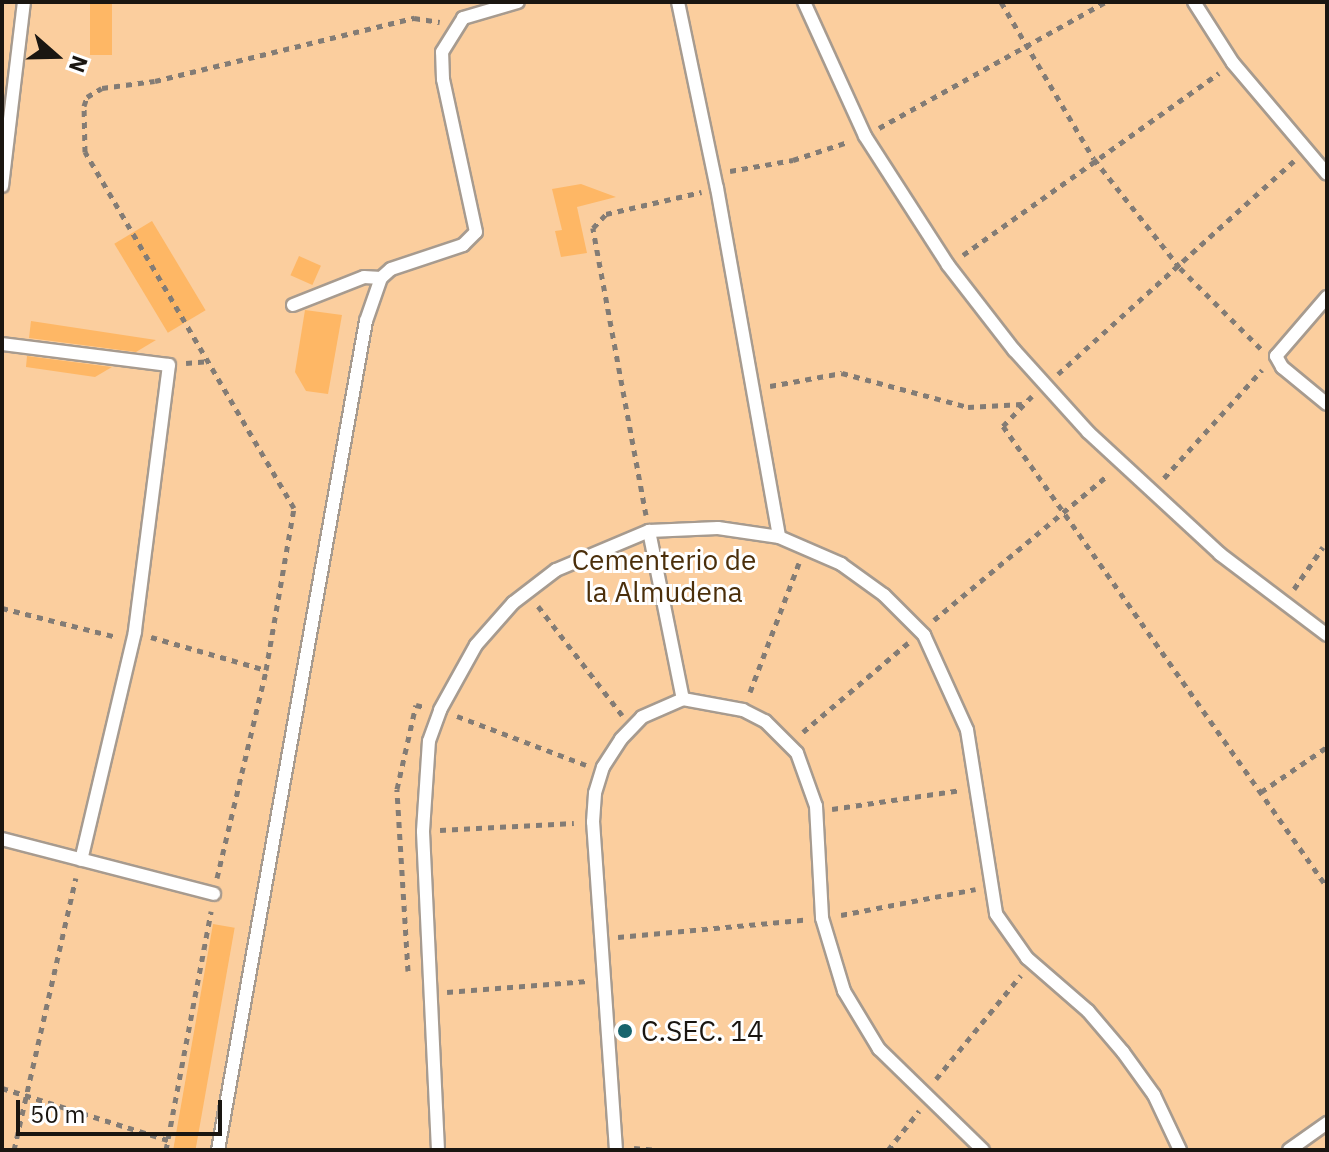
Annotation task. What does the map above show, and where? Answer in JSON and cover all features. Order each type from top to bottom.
[{"type":"lane","points":[[2,186],[24,2]]},
{"type":"lane","points":[[218,1150],[366,321],[381,278],[403,263],[463,245],[476,232],[442,67],[453,27],[473,11],[518,2]]},
{"type":"lane","points":[[678,2],[717,188],[779,537]]},
{"type":"lane","points":[[804,2],[865,136],[948,265],[1014,350],[1122,463],[1220,554],[1327,635]]},
{"type":"lane","points":[[1194,2],[1233,63],[1327,174]]},
{"type":"lane","points":[[293,305],[364,277],[381,278]]},
{"type":"lane","points":[[1327,297],[1279,349],[1277,362],[1327,404]]},
{"type":"lane","points":[[2,344],[169,365],[135,632],[81,860]]},
{"type":"lane","points":[[438,1150],[434,993],[423,831],[429,741],[440,710],[476,645],[527,592],[568,564],[649,531],[718,528],[779,537],[805,547],[884,595],[921,632],[958,701],[977,788],[989,888],[1004,928],[1032,962],[1088,1011],[1123,1052],[1154,1095],[1180,1150]]},
{"type":"lane","points":[[649,531],[683,699]]},
{"type":"lane","points":[[616,1150],[593,822],[602,771],[632,728],[642,717],[683,699],[743,710],[790,743],[809,778],[816,811],[822,918],[829,953],[860,1023],[983,1150]]},
{"type":"lane","points":[[2,839],[214,894]]},
{"type":"lane","points":[[1289,1150],[1327,1123]]},
{"type":"path","points":[[1001,2],[1024,46],[1094,159],[1180,268],[1277,362],[1266,366],[1152,491]]},
{"type":"path","points":[[714,174],[793,160],[865,136],[1105,2]]},
{"type":"path","points":[[166,1150],[214,894],[266,670],[294,508],[85,152],[84,106],[87,97],[102,88],[155,81],[414,18],[453,27]]},
{"type":"path","points":[[948,265],[1233,63]]},
{"type":"path","points":[[649,531],[593,228],[606,214],[717,188]]},
{"type":"path","points":[[753,388],[842,373],[968,407],[1023,404]]},
{"type":"path","points":[[790,743],[1122,463]]},
{"type":"path","points":[[743,710],[805,547]]},
{"type":"path","points":[[1296,587],[1323,547]]},
{"type":"path","points":[[527,592],[632,728]]},
{"type":"path","points":[[2,608],[114,636]]},
{"type":"path","points":[[135,632],[266,670]]},
{"type":"path","points":[[409,984],[397,789],[416,705]]},
{"type":"path","points":[[440,710],[602,771]]},
{"type":"path","points":[[1261,792],[1327,747]]},
{"type":"path","points":[[816,811],[977,788]]},
{"type":"path","points":[[423,831],[593,822]]},
{"type":"path","points":[[14,1150],[81,860]]},
{"type":"path","points":[[616,937],[822,918],[989,888]]},
{"type":"path","points":[[888,1150],[927,1095],[1032,962]]},
{"type":"path","points":[[434,993],[604,980]]},
{"type":"path","points":[[2,1088],[168,1140]]},
{"type":"green space","name":"Cementerio de la Almudena","points":[[2,2],[1327,2],[1327,1150],[2,1150]]},
{"type":"building","points":[[90,2],[112,2],[112,55],[90,55]]},
{"type":"building","points":[[581,184],[616,197],[577,207],[587,253],[561,257],[555,231],[562,230],[552,189]]},
{"type":"building","points":[[152,221],[206,310],[168,333],[114,244]]},
{"type":"building","points":[[299,256],[321,266],[312,285],[290,275]]},
{"type":"building","points":[[305,310],[342,315],[328,394],[306,391],[295,372]]},
{"type":"building","points":[[31,321],[156,340],[136,352],[29,338]]},
{"type":"building","points":[[27,356],[112,367],[95,377],[26,367]]},
{"type":"building","points":[[213,924],[235,928],[195,1150],[173,1150]]},
{"type":"place","name":"C.SEC. 14","points":[[625,1031]]}]
